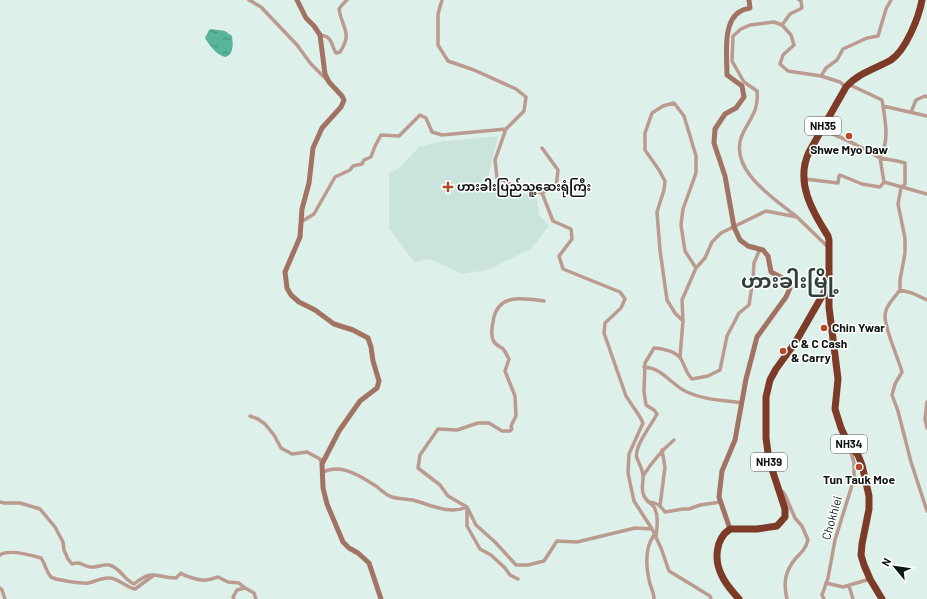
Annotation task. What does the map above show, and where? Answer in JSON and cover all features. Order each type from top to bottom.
[{"type":"highway","name":"NH35","points":[[830,282],[830,249],[828,236],[811,206],[803,172],[805,161],[847,86],[862,74],[895,56],[913,29],[922,0]]},
{"type":"highway","name":"NH34","points":[[830,282],[829,307],[838,379],[836,409],[841,428],[848,442],[858,454],[862,465],[869,496],[869,509],[861,555],[870,579],[882,599]]},
{"type":"highway","name":"NH39","points":[[730,529],[767,528],[776,526],[780,524],[786,513],[769,460],[766,438],[765,406],[768,387],[776,369],[796,343],[830,282]]},
{"type":"highway","points":[[730,529],[722,536],[718,544],[718,563],[722,576],[739,599]]},
{"type":"street","points":[[249,0],[261,7],[297,45],[311,64],[342,96],[344,100],[341,107],[328,119],[317,137],[313,148],[309,183],[302,209],[300,238],[285,272],[285,280],[291,295],[299,302],[315,310],[334,324],[354,330],[368,338],[379,381],[377,388],[360,401],[343,426],[322,464]]},
{"type":"street","points":[[296,0],[306,18],[320,35],[325,74],[329,82]]},
{"type":"street","points":[[320,35],[329,38],[332,42],[334,51],[336,53],[340,52],[347,34],[340,9],[342,4],[347,0]]},
{"type":"street","points":[[442,0],[438,14],[438,45],[448,61],[474,70],[516,89],[526,98],[524,111],[506,129],[495,160],[497,178],[515,186],[542,193],[556,188],[558,170],[542,148]]},
{"type":"street","points":[[730,529],[719,497],[722,471],[735,440],[746,378],[758,337],[786,297],[790,288],[784,279],[771,272],[768,256],[763,250],[748,246],[740,240],[734,227],[725,176],[714,144],[715,129],[725,114],[736,108],[744,97],[742,86],[727,75],[726,41],[732,18],[741,11],[750,8],[749,0]]},
{"type":"street","points":[[782,25],[790,14],[802,8],[799,0]]},
{"type":"street","points":[[821,76],[826,68],[837,60],[843,49],[867,38],[878,36],[886,9],[891,0]]},
{"type":"street","points":[[804,179],[838,183],[840,175],[862,184],[880,187],[884,182],[880,158],[885,149],[887,132],[882,100],[840,82],[821,76],[788,71],[780,64],[783,55],[794,45],[791,35],[782,25],[774,22],[750,25],[741,29],[734,36],[732,61],[744,82],[757,91],[758,102],[756,111],[740,139],[738,147],[744,168],[755,182],[797,217],[830,249]]},
{"type":"street","points":[[911,112],[916,100],[924,96],[927,97]]},
{"type":"street","points":[[683,321],[675,313],[667,300],[662,271],[657,212],[664,190],[664,181],[659,170],[645,150],[645,133],[652,113],[663,106],[674,103],[684,116],[696,156],[696,173],[683,209],[681,226],[685,251],[696,268]]},
{"type":"street","points":[[883,106],[927,116]]},
{"type":"street","points":[[300,223],[314,214],[335,177],[350,170],[353,166],[362,164],[364,160],[371,157],[381,135],[399,136],[420,115],[426,118],[432,132],[442,135],[506,129]]},
{"type":"street","points":[[821,130],[839,136],[880,158],[898,161],[905,164],[906,177],[901,188],[898,204],[905,238],[905,253],[900,280],[900,290],[889,305],[885,315],[889,333],[902,372],[894,384],[892,394],[898,411],[911,462],[927,511]]},
{"type":"street","points":[[884,182],[901,188],[927,194]]},
{"type":"street","points":[[542,193],[553,221],[571,229],[572,239],[559,256],[563,269],[620,292],[625,300],[621,308],[605,323],[604,333],[626,396],[643,423],[629,454],[628,473],[634,501],[652,529],[669,571],[710,596],[711,599]]},
{"type":"street","points":[[760,249],[752,272],[753,279],[749,305],[739,313],[727,336],[720,370],[708,376],[692,379],[688,375],[680,357],[683,321],[682,300],[696,268],[705,258],[712,242],[721,233],[766,211],[797,217]]},
{"type":"street","points":[[900,290],[912,293],[927,300]]},
{"type":"street","points":[[544,301],[509,299],[501,303],[494,312],[492,328],[493,340],[496,345],[503,349],[509,359],[505,370],[515,396],[516,416],[511,426],[512,429],[510,431],[502,431],[489,423],[478,423],[457,430],[438,429],[420,455],[418,468],[440,485],[448,496],[467,507],[476,525],[495,542],[516,565],[528,565],[544,561],[557,541],[577,542],[635,528],[652,529]]},
{"type":"street","points":[[654,599],[646,553],[650,542],[655,537],[657,520],[654,507],[645,500],[641,490],[643,476],[640,464],[636,457],[640,443],[657,414],[646,405],[644,392],[644,363],[654,348],[663,349],[680,357]]},
{"type":"street","points":[[644,367],[658,371],[686,392],[705,398],[742,403]]},
{"type":"street","points":[[927,402],[925,419],[927,428]]},
{"type":"street","points":[[250,416],[265,424],[274,435],[281,448],[292,454],[307,452],[320,459],[323,472],[323,488],[327,504],[343,542],[369,563],[381,599]]},
{"type":"street","points":[[643,476],[652,461],[674,440]]},
{"type":"street","name":"Chokhlei","points":[[824,599],[822,595],[835,540],[854,479],[854,463],[848,442]]},
{"type":"street","points":[[660,506],[665,467],[662,450]]},
{"type":"street","points":[[323,472],[330,468],[343,469],[376,486],[391,496],[413,500],[425,505],[459,511],[467,507]]},
{"type":"street","points":[[779,490],[785,495],[795,518],[802,526],[808,540],[804,549],[789,567],[786,574],[787,599]]},
{"type":"street","points":[[0,502],[20,503],[40,510],[55,527],[63,542],[64,550],[68,559],[72,564],[79,562],[91,567],[103,564],[111,565],[128,581],[134,584],[142,577],[151,574],[176,578],[181,573],[185,576],[204,581],[218,577],[228,582],[239,583],[254,593],[256,599]]},
{"type":"street","points":[[648,502],[655,502],[665,512],[683,508],[689,509],[700,505],[721,502]]},
{"type":"street","points":[[467,507],[467,526],[480,549],[491,555],[510,575],[518,579]]},
{"type":"street","points":[[0,555],[4,552],[41,558],[51,577],[57,580],[83,584],[108,578],[135,589],[155,575]]},
{"type":"street","points":[[826,583],[843,587],[870,579]]},
{"type":"street","points":[[849,586],[853,599]]},
{"type":"street","points":[[0,588],[5,599]]},
{"type":"street","points":[[234,599],[233,597],[237,590],[245,588]]},
{"type":"shaded area","points":[[498,136],[487,181],[506,191],[534,195],[537,199],[539,215],[549,226],[531,249],[487,270],[462,274],[430,259],[414,262],[389,228],[389,173],[398,169],[419,147],[437,142]]},
{"type":"water","points":[[211,29],[225,31],[232,36],[232,51],[226,57],[219,55],[205,38]]},
{"type":"place","name":"Shwe Myo Daw","points":[[849,136]]},
{"type":"place","name":"ဟားခါးပြည်သူ့ဆေးရုံကြီး","points":[[448,187]]},
{"type":"place","name":"Chin Ywar","points":[[824,328]]},
{"type":"place","name":"C & C Cash & Carry","points":[[783,351]]},
{"type":"place","name":"Tun Tauk Moe","points":[[859,467]]},
{"type":"district","name":"ဟားခါးမြို့","points":[[790,281]]}]
